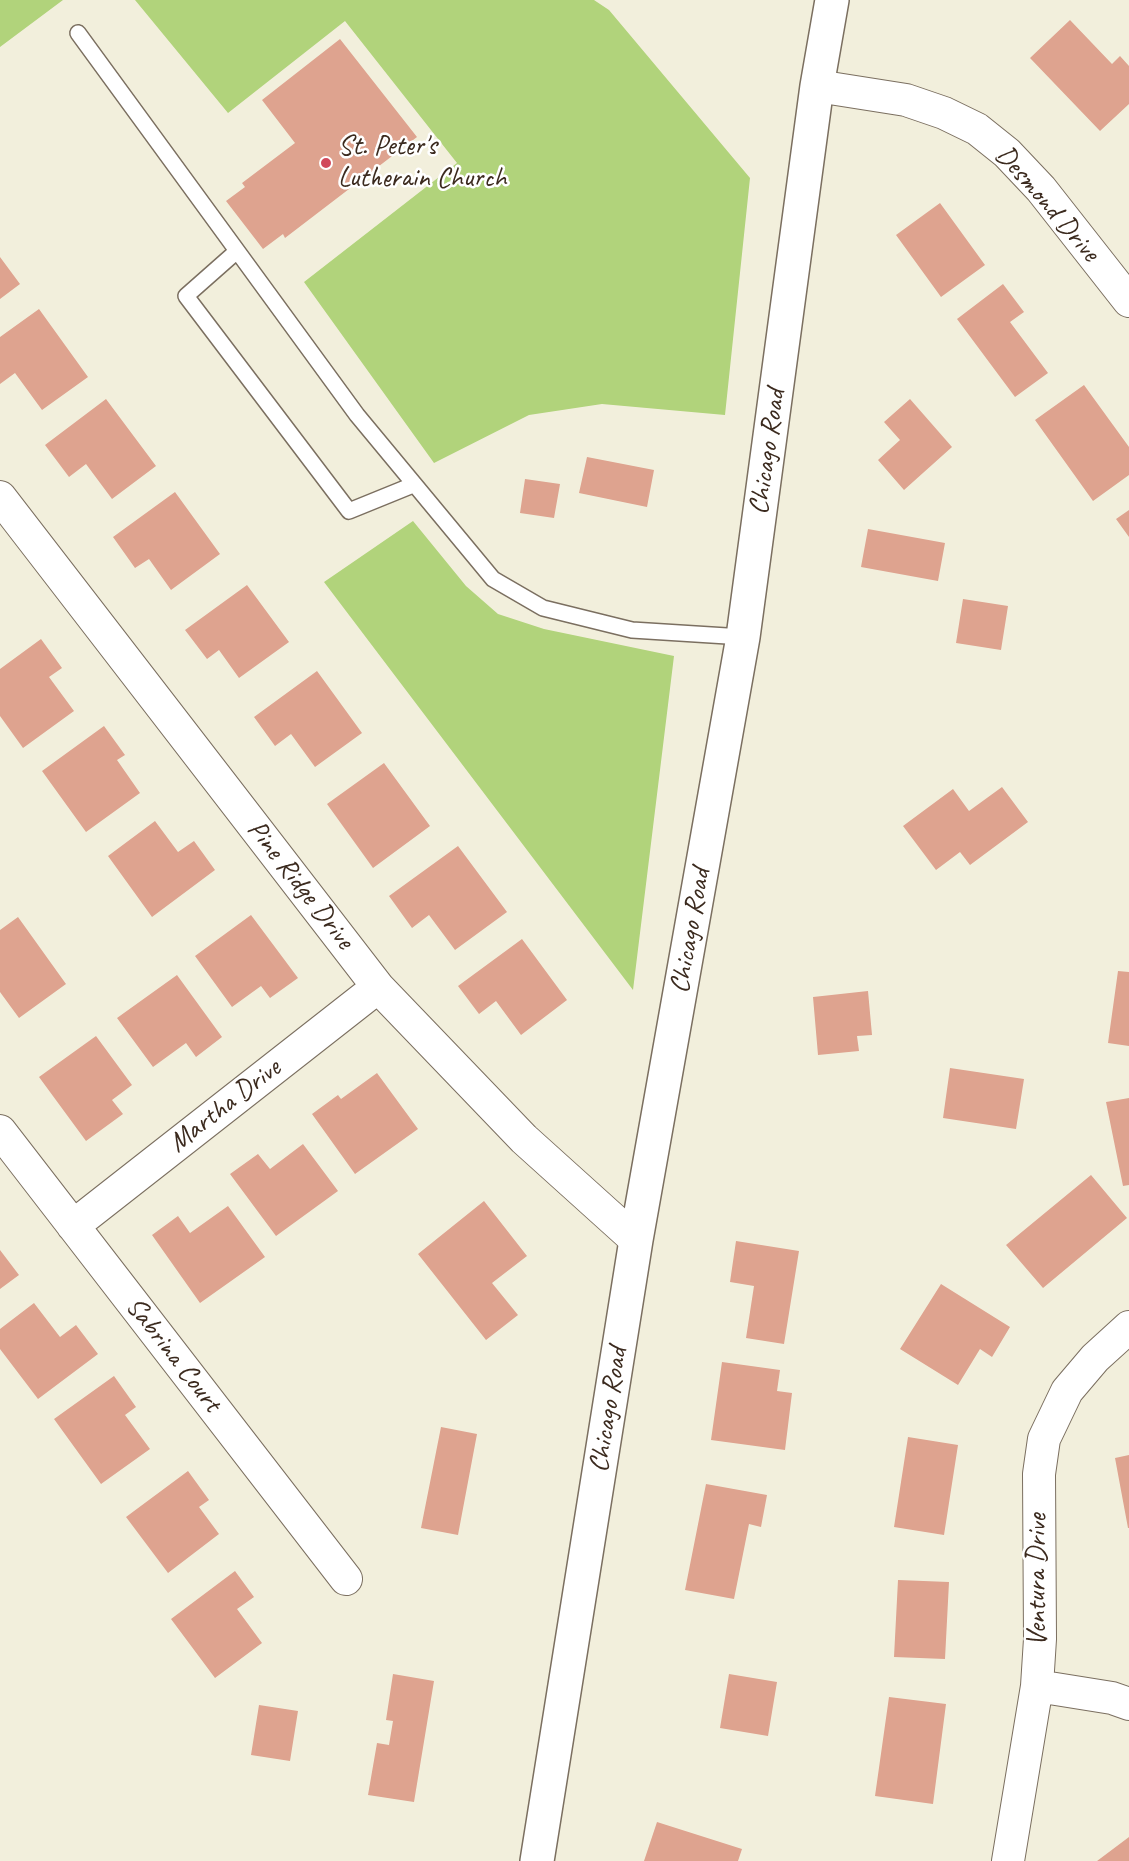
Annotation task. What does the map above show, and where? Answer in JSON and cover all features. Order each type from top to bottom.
[{"type":"street","name":"Chicago Road","points":[[537,1861],[636,1240],[743,637],[817,87],[832,0]]},
{"type":"street","name":"Desmond Drive","points":[[817,87],[906,100],[944,113],[977,129],[1007,153],[1041,189],[1129,301]]},
{"type":"street","name":"Pine Ridge Drive","points":[[0,497],[378,987],[524,1139],[636,1240]]},
{"type":"street","name":"Martha Drive","points":[[73,1226],[378,987]]},
{"type":"street","name":"Sabrina Court","points":[[0,1131],[346,1579]]},
{"type":"street","name":"Ventura Drive","points":[[1008,1861],[1037,1686],[1040,1639],[1039,1474],[1044,1439],[1067,1391],[1095,1358],[1129,1327]]},
{"type":"street","points":[[1037,1686],[1112,1698],[1129,1704]]},
{"type":"lane","points":[[78,33],[357,415],[493,579],[543,608],[632,630],[743,637]]},
{"type":"lane","points":[[237,251],[186,296],[349,511],[413,485]]},
{"type":"green space","points":[[0,0],[63,0],[0,47]]},
{"type":"green space","points":[[135,0],[594,0],[609,10],[750,178],[725,415],[602,404],[529,415],[434,463],[304,282],[457,163],[345,21],[228,113]]},
{"type":"green space","points":[[413,521],[466,586],[498,614],[544,629],[674,656],[633,990],[324,582]]},
{"type":"building","points":[[1070,20],[1112,64],[1120,56],[1129,66],[1129,104],[1100,131],[1030,58]]},
{"type":"building","name":"St. Peter's Lutherain Church","points":[[340,39],[417,137],[285,238],[283,234],[263,249],[226,201],[245,187],[242,183],[295,143],[262,100]]},
{"type":"building","points":[[940,203],[985,265],[941,297],[896,235]]},
{"type":"building","points":[[0,257],[20,284],[0,299]]},
{"type":"building","points":[[1003,284],[1024,312],[1010,322],[1048,373],[1015,397],[957,319]]},
{"type":"building","points":[[39,309],[88,377],[42,410],[15,373],[0,384],[0,337]]},
{"type":"building","points":[[1084,385],[1129,447],[1129,475],[1093,501],[1035,420]]},
{"type":"building","points":[[106,399],[156,466],[112,499],[86,464],[69,477],[45,445]]},
{"type":"building","points":[[910,399],[952,447],[904,490],[878,460],[900,440],[884,422]]},
{"type":"building","points":[[587,457],[654,470],[647,507],[579,493]]},
{"type":"building","points":[[525,479],[560,484],[554,518],[520,513]]},
{"type":"building","points":[[175,492],[220,554],[171,590],[149,559],[135,568],[113,537]]},
{"type":"building","points":[[1129,510],[1129,537],[1116,519]]},
{"type":"building","points":[[868,529],[945,543],[938,581],[861,567]]},
{"type":"building","points":[[247,585],[289,642],[239,678],[219,650],[207,659],[185,630]]},
{"type":"building","points":[[963,599],[1008,606],[1001,650],[956,643]]},
{"type":"building","points":[[41,639],[62,668],[49,677],[74,711],[23,748],[0,716],[0,669]]},
{"type":"building","points":[[317,671],[362,733],[315,767],[291,734],[275,746],[254,717]]},
{"type":"building","points":[[104,726],[125,755],[117,760],[140,793],[86,832],[42,771]]},
{"type":"building","points":[[384,763],[430,826],[373,868],[327,804]]},
{"type":"building","points":[[1002,787],[1028,822],[970,865],[960,852],[936,870],[903,826],[953,789],[969,811]]},
{"type":"building","points":[[155,821],[178,852],[194,841],[215,870],[152,917],[108,856]]},
{"type":"building","points":[[458,846],[507,912],[455,950],[429,915],[412,928],[389,896]]},
{"type":"building","points":[[251,915],[298,978],[270,998],[261,986],[232,1007],[195,956]]},
{"type":"building","points":[[18,917],[66,984],[19,1018],[0,992],[0,930]]},
{"type":"building","points":[[522,939],[567,1000],[521,1035],[496,1001],[479,1014],[458,986]]},
{"type":"building","points":[[1118,971],[1129,972],[1129,1046],[1108,1043]]},
{"type":"building","points":[[177,975],[222,1037],[196,1057],[186,1043],[153,1067],[117,1018]]},
{"type":"building","points":[[868,991],[872,1035],[857,1036],[859,1051],[818,1055],[813,997]]},
{"type":"building","points":[[96,1036],[132,1085],[112,1100],[123,1114],[86,1141],[39,1077]]},
{"type":"building","points":[[950,1068],[1024,1079],[1016,1129],[943,1118]]},
{"type":"building","points":[[377,1073],[418,1129],[355,1174],[312,1114],[338,1095],[341,1099]]},
{"type":"building","points":[[1129,1098],[1129,1185],[1123,1186],[1106,1102]]},
{"type":"building","points":[[303,1144],[338,1191],[276,1236],[230,1174],[258,1154],[270,1169]]},
{"type":"building","points":[[1091,1175],[1127,1218],[1043,1288],[1006,1245]]},
{"type":"building","points":[[484,1201],[527,1256],[492,1283],[518,1315],[486,1340],[418,1254]]},
{"type":"building","points":[[228,1206],[265,1257],[200,1303],[152,1235],[178,1216],[190,1233]]},
{"type":"building","points":[[736,1241],[799,1251],[784,1344],[746,1338],[754,1286],[730,1282]]},
{"type":"building","points":[[0,1250],[19,1275],[0,1289]]},
{"type":"building","points":[[941,1284],[1010,1327],[992,1357],[980,1349],[958,1385],[900,1349]]},
{"type":"building","points":[[34,1303],[60,1337],[76,1325],[98,1354],[38,1399],[0,1349],[0,1329]]},
{"type":"building","points":[[722,1362],[780,1370],[777,1391],[792,1393],[785,1450],[711,1440]]},
{"type":"building","points":[[114,1376],[136,1407],[125,1415],[150,1449],[101,1484],[54,1419]]},
{"type":"building","points":[[441,1427],[477,1434],[458,1535],[421,1528]]},
{"type":"building","points":[[908,1437],[958,1445],[944,1535],[894,1527]]},
{"type":"building","points":[[1129,1455],[1129,1528],[1128,1528],[1115,1458]]},
{"type":"building","points":[[188,1471],[209,1500],[199,1507],[219,1534],[168,1573],[126,1517]]},
{"type":"building","points":[[706,1484],[767,1495],[761,1527],[749,1524],[734,1599],[685,1590]]},
{"type":"building","points":[[235,1571],[254,1597],[237,1609],[262,1643],[215,1678],[171,1619]]},
{"type":"building","points":[[898,1580],[949,1582],[945,1659],[894,1657]]},
{"type":"building","points":[[393,1674],[434,1681],[414,1802],[368,1795],[377,1743],[389,1745],[393,1721],[386,1720]]},
{"type":"building","points":[[729,1674],[777,1682],[768,1736],[720,1728]]},
{"type":"building","points":[[889,1697],[946,1704],[933,1804],[875,1796]]},
{"type":"building","points":[[259,1705],[298,1711],[290,1761],[251,1755]]},
{"type":"building","points":[[657,1822],[742,1849],[738,1861],[644,1861]]},
{"type":"building","points":[[1129,1837],[1129,1861],[1097,1861]]},
{"type":"place","name":"St. Peter's Lutherain Church","points":[[326,163]]}]
